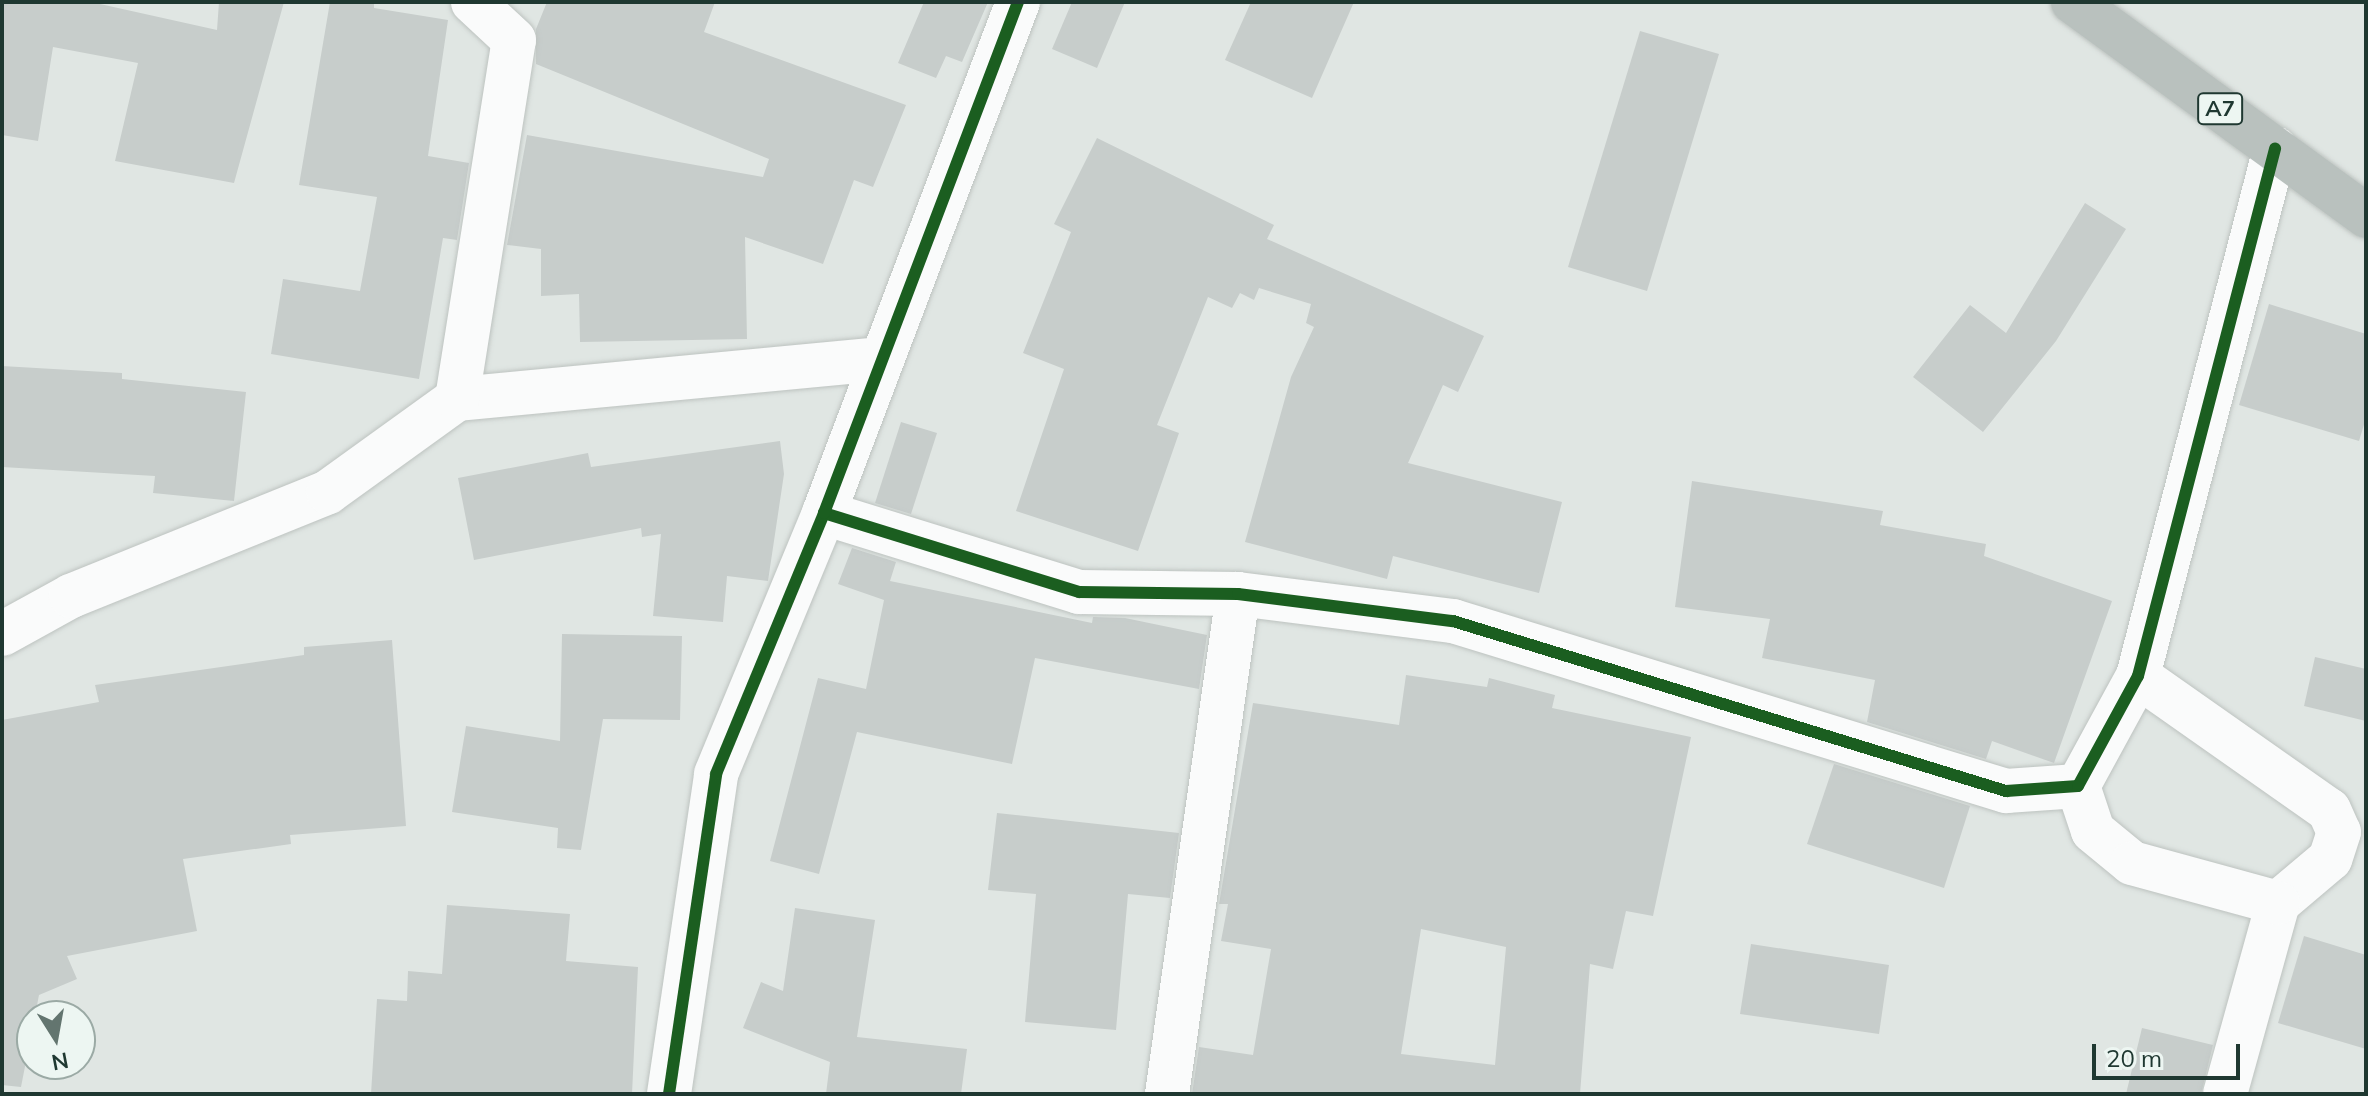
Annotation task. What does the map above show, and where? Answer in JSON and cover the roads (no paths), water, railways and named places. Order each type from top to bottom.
[{"type":"highway","name":"A7","points":[[2073,2],[2366,216]]},
{"type":"street","points":[[457,399],[514,40],[473,2]]},
{"type":"street","points":[[669,1094],[716,774],[824,513],[1018,2]]},
{"type":"street","points":[[2275,149],[2138,676],[2078,786],[2093,831],[2132,863],[2278,903]]},
{"type":"street","points":[[2,634],[71,596],[328,492],[457,399],[881,359]]},
{"type":"street","points":[[824,513],[1079,592],[1238,594],[1453,621],[2006,791],[2078,786]]},
{"type":"street","points":[[1167,1094],[1238,594]]},
{"type":"street","points":[[2138,676],[2329,810],[2339,832],[2330,859],[2278,903],[2225,1094]]}]
